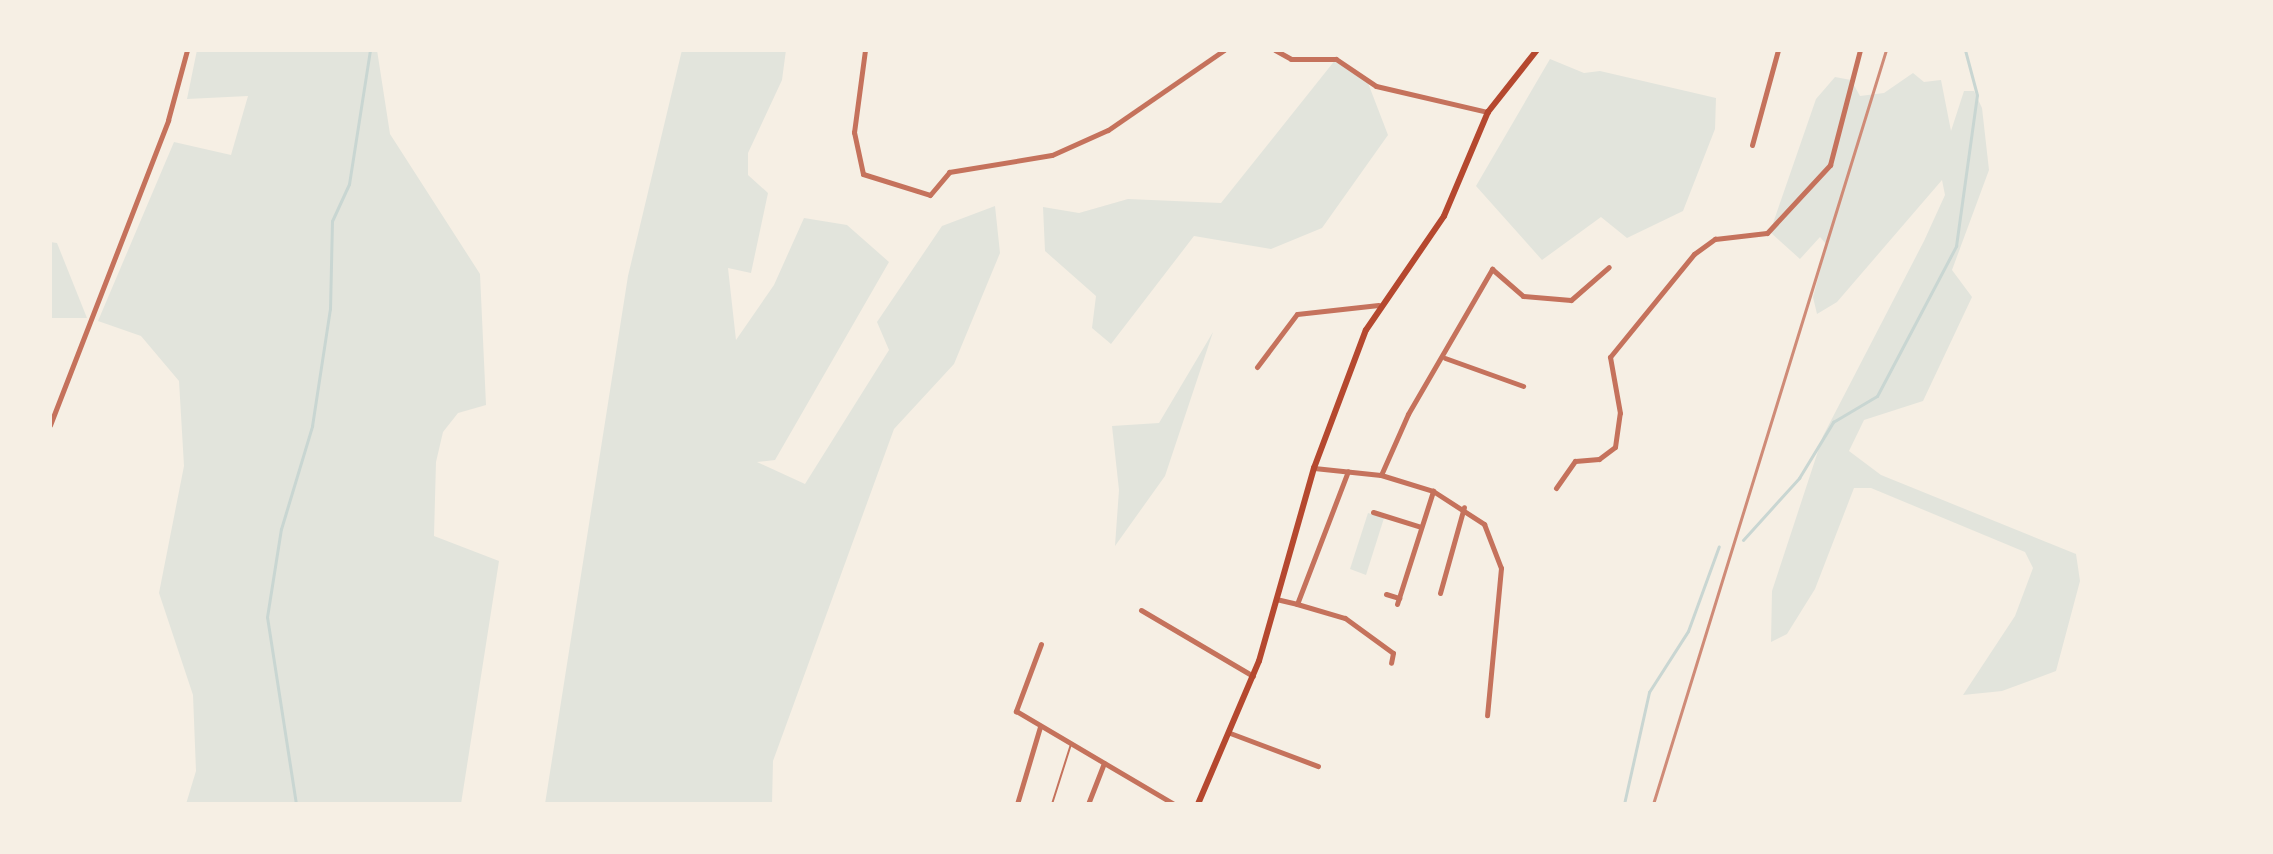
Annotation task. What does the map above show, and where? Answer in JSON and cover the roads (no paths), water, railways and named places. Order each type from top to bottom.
[{"type":"main road","points":[[1198,804],[1254,676],[1314,468],[1379,305],[1444,216],[1488,112],[1537,50]]},
{"type":"street","points":[[50,425],[168,120],[187,50]]},
{"type":"street","points":[[865,50],[854,132],[863,174],[930,195],[949,172],[1052,155],[1108,130],[1224,50]]},
{"type":"street","points":[[1275,50],[1291,59],[1336,59],[1376,86],[1488,112]]},
{"type":"street","points":[[1752,145],[1778,50]]},
{"type":"street","points":[[1556,488],[1575,461],[1599,459],[1615,447],[1620,413],[1610,357],[1694,254],[1715,239],[1767,233],[1830,165],[1860,50]]},
{"type":"street","points":[[1381,475],[1408,414],[1445,358],[1492,269],[1523,296],[1571,300],[1609,267]]},
{"type":"street","points":[[1257,367],[1297,314],[1379,305]]},
{"type":"street","points":[[1445,358],[1523,386]]},
{"type":"street","points":[[1314,468],[1381,475],[1433,491],[1464,507],[1484,524],[1501,568],[1487,715]]},
{"type":"street","points":[[1290,611],[1348,471]]},
{"type":"street","points":[[1386,594],[1398,601],[1433,491]]},
{"type":"street","points":[[1440,593],[1464,507]]},
{"type":"street","points":[[1373,512],[1421,527]]},
{"type":"street","points":[[1276,599],[1345,618],[1393,653],[1391,663]]},
{"type":"street","points":[[1141,610],[1254,676]]},
{"type":"street","points":[[1041,644],[1014,705],[1040,727],[1174,804]]},
{"type":"street","points":[[1017,804],[1040,727]]},
{"type":"street","points":[[1230,733],[1318,766]]},
{"type":"street","points":[[1088,804],[1104,763]]},
{"type":"lane","points":[[1052,804],[1072,744]]},
{"type":"waterway","points":[[296,804],[267,617],[281,529],[312,426],[330,309],[332,221],[349,184],[370,50]]},
{"type":"waterway","points":[[1743,540],[1799,478],[1833,422],[1877,396],[1956,246],[1977,95],[1965,50]]},
{"type":"waterway","points":[[1624,804],[1649,692],[1688,631],[1719,546]]},
{"type":"railway","points":[[1653,804],[1886,50]]}]
